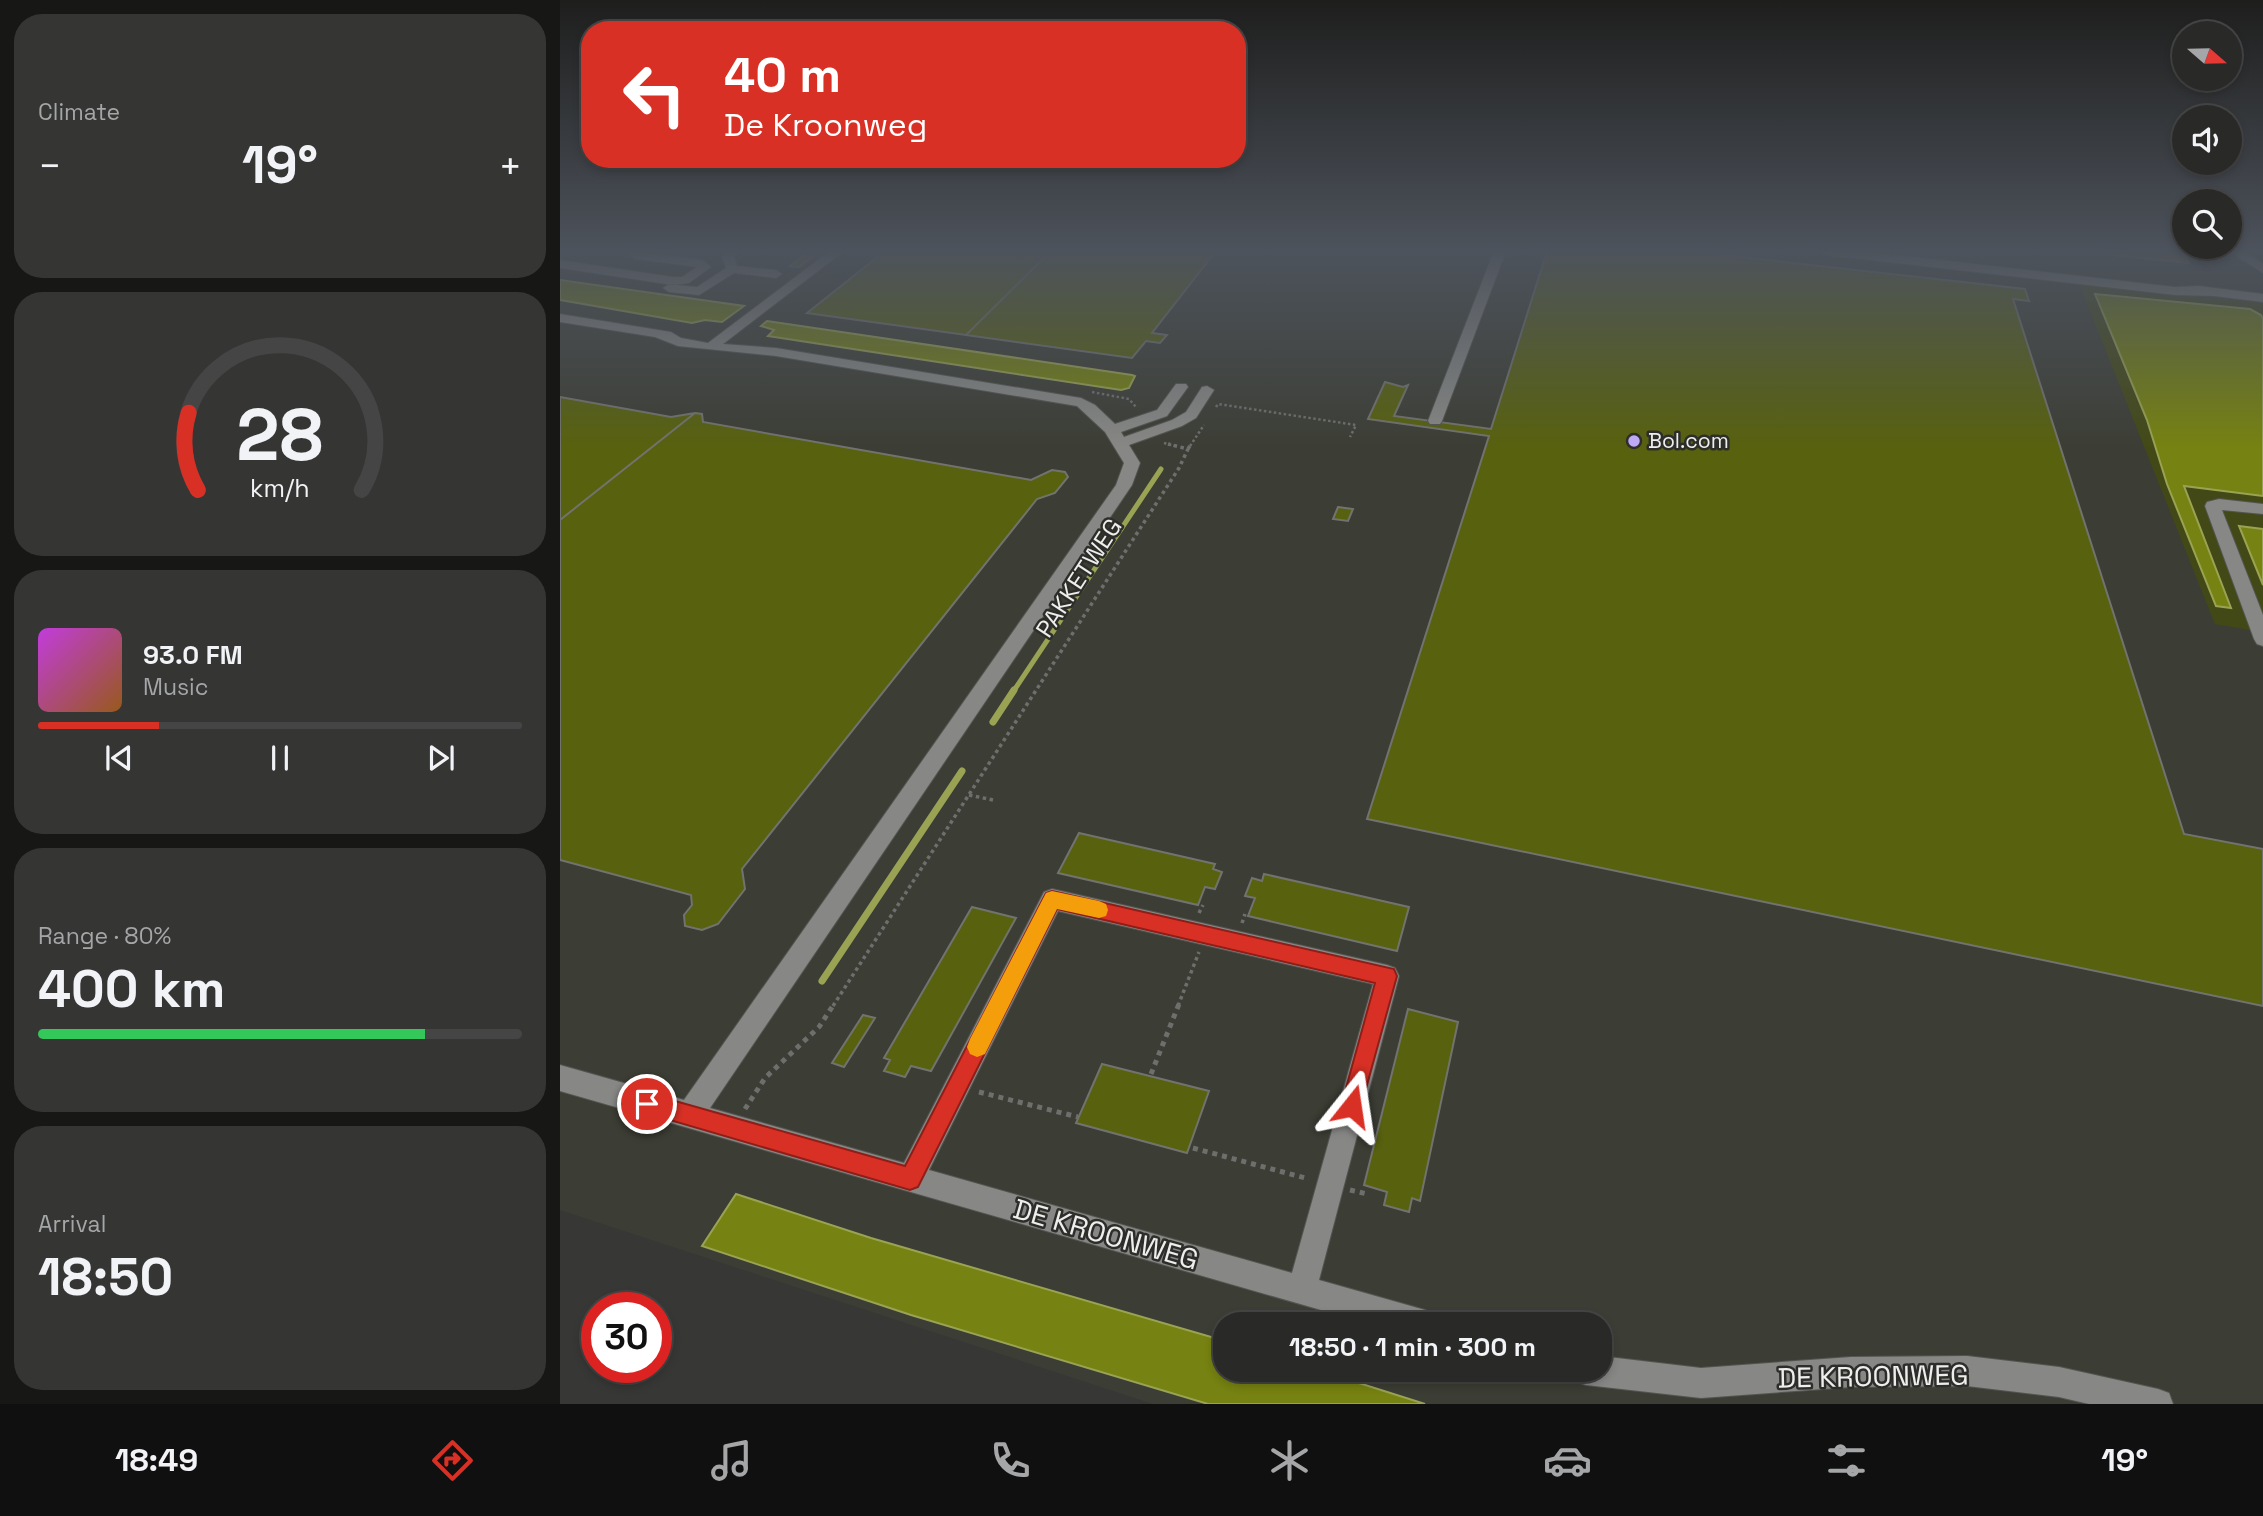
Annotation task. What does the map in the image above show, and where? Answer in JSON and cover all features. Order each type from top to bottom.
[{"type":"street","points":[[715,344],[751,317]]},
{"type":"street","points":[[1435,421],[1475,317]]},
{"type":"street","points":[[560,318],[660,335],[678,342],[776,352],[1081,402],[1098,412],[1116,437]]},
{"type":"street","points":[[1150,423],[1162,413],[1178,386]]},
{"type":"street","points":[[1177,423],[1199,416],[1207,390]]},
{"type":"street","name":"PAKKETWEG","points":[[689,1116],[1124,485],[1132,463],[1116,437]]},
{"type":"street","points":[[2263,509],[2218,504],[2213,506],[2263,639]]},
{"type":"street","points":[[910,1179],[1052,899],[1387,976],[1302,1290]]},
{"type":"street","name":"DE KROONWEG","points":[[560,1079],[1380,1312]]},
{"type":"street","name":"DE KROONWEG","points":[[1612,1373],[1701,1383],[1851,1372],[1967,1371],[2059,1382],[2158,1404]]},
{"type":"lane","points":[[1116,437],[1150,423],[1177,423]]},
{"type":"path","points":[[1087,391],[1129,399],[1166,446],[1188,449]]},
{"type":"path","name":"PAKKETWEG","points":[[732,1128],[765,1078],[818,1027],[1218,404],[1356,425],[1350,437]]},
{"type":"path","points":[[969,795],[993,800]]},
{"type":"path","points":[[1152,1074],[1206,935]]},
{"type":"path","points":[[957,1086],[1078,1117]]},
{"type":"path","points":[[1193,1147],[1367,1194]]},
{"type":"shaded area","points":[[560,317],[2263,317],[2263,1404],[1153,1404],[560,1210]]},
{"type":"shaded area","points":[[655,317],[730,317],[722,322],[705,320],[692,323]]},
{"type":"shaded area","points":[[2092,317],[2259,317],[2147,420],[2167,484],[2230,607],[2184,486],[2263,496],[2263,505],[2211,499],[2208,503],[2251,630],[2215,624]]},
{"type":"shaded area","points":[[2104,317],[2262,317],[2263,496],[2184,486],[2231,608],[2216,606],[2167,484],[2147,420]]},
{"type":"shaded area","points":[[767,321],[1135,376],[1129,388],[1121,390],[768,336],[774,330],[761,326]]},
{"type":"shaded area","points":[[2222,509],[2263,514],[2263,529],[2239,526],[2263,585],[2263,622],[2220,512]]},
{"type":"shaded area","points":[[2239,526],[2263,529],[2263,585]]},
{"type":"shaded area","points":[[736,1194],[871,1238],[1213,1338],[1213,1382],[1356,1382],[1425,1404],[1208,1404],[911,1315],[702,1246]]},
{"type":"building","points":[[832,317],[985,317],[966,335]]},
{"type":"building","points":[[985,317],[1165,317],[1152,333],[1167,335],[1160,343],[1146,341],[1132,358],[966,335]]},
{"type":"building","points":[[1526,317],[2019,317],[2184,834],[2263,849],[2263,1006],[1367,819],[1489,436],[1368,419],[1385,382],[1403,387],[1408,385],[1394,416],[1491,429]]},
{"type":"building","points":[[560,397],[671,417],[695,413],[560,520]]},
{"type":"building","points":[[695,413],[702,414],[703,422],[1031,480],[1052,470],[1065,472],[1068,477],[1055,493],[1037,499],[742,869],[745,889],[718,924],[702,930],[685,926],[684,915],[692,905],[691,895],[560,860],[560,520]]},
{"type":"building","points":[[1338,507],[1353,509],[1348,521],[1333,519]]},
{"type":"building","points":[[1079,833],[1215,864],[1213,869],[1222,872],[1215,889],[1205,887],[1198,905],[1058,873]]},
{"type":"building","points":[[1264,874],[1409,907],[1397,951],[1248,916],[1255,898],[1245,896],[1252,878],[1262,881]]},
{"type":"building","points":[[972,907],[1016,918],[931,1071],[911,1066],[905,1077],[884,1071],[890,1060],[884,1058]]},
{"type":"building","points":[[1408,1009],[1458,1022],[1420,1201],[1412,1198],[1409,1212],[1384,1205],[1387,1192],[1364,1185]]},
{"type":"building","points":[[863,1015],[875,1018],[844,1067],[832,1063]]},
{"type":"building","points":[[1102,1064],[1209,1091],[1187,1153],[1076,1123]]},
{"type":"waterway","points":[[1013,692],[1161,469]]},
{"type":"waterway","points":[[993,722],[1014,690]]},
{"type":"waterway","points":[[822,981],[962,771]]},
{"type":"slow traffic","points":[[977,1047],[1052,899],[1099,910]]},
{"type":"place","name":"Bol.com","points":[[1634,441]]},
{"type":"route","points":[[647,1104],[910,1179],[1052,899],[1387,976],[1352,1106]]}]
